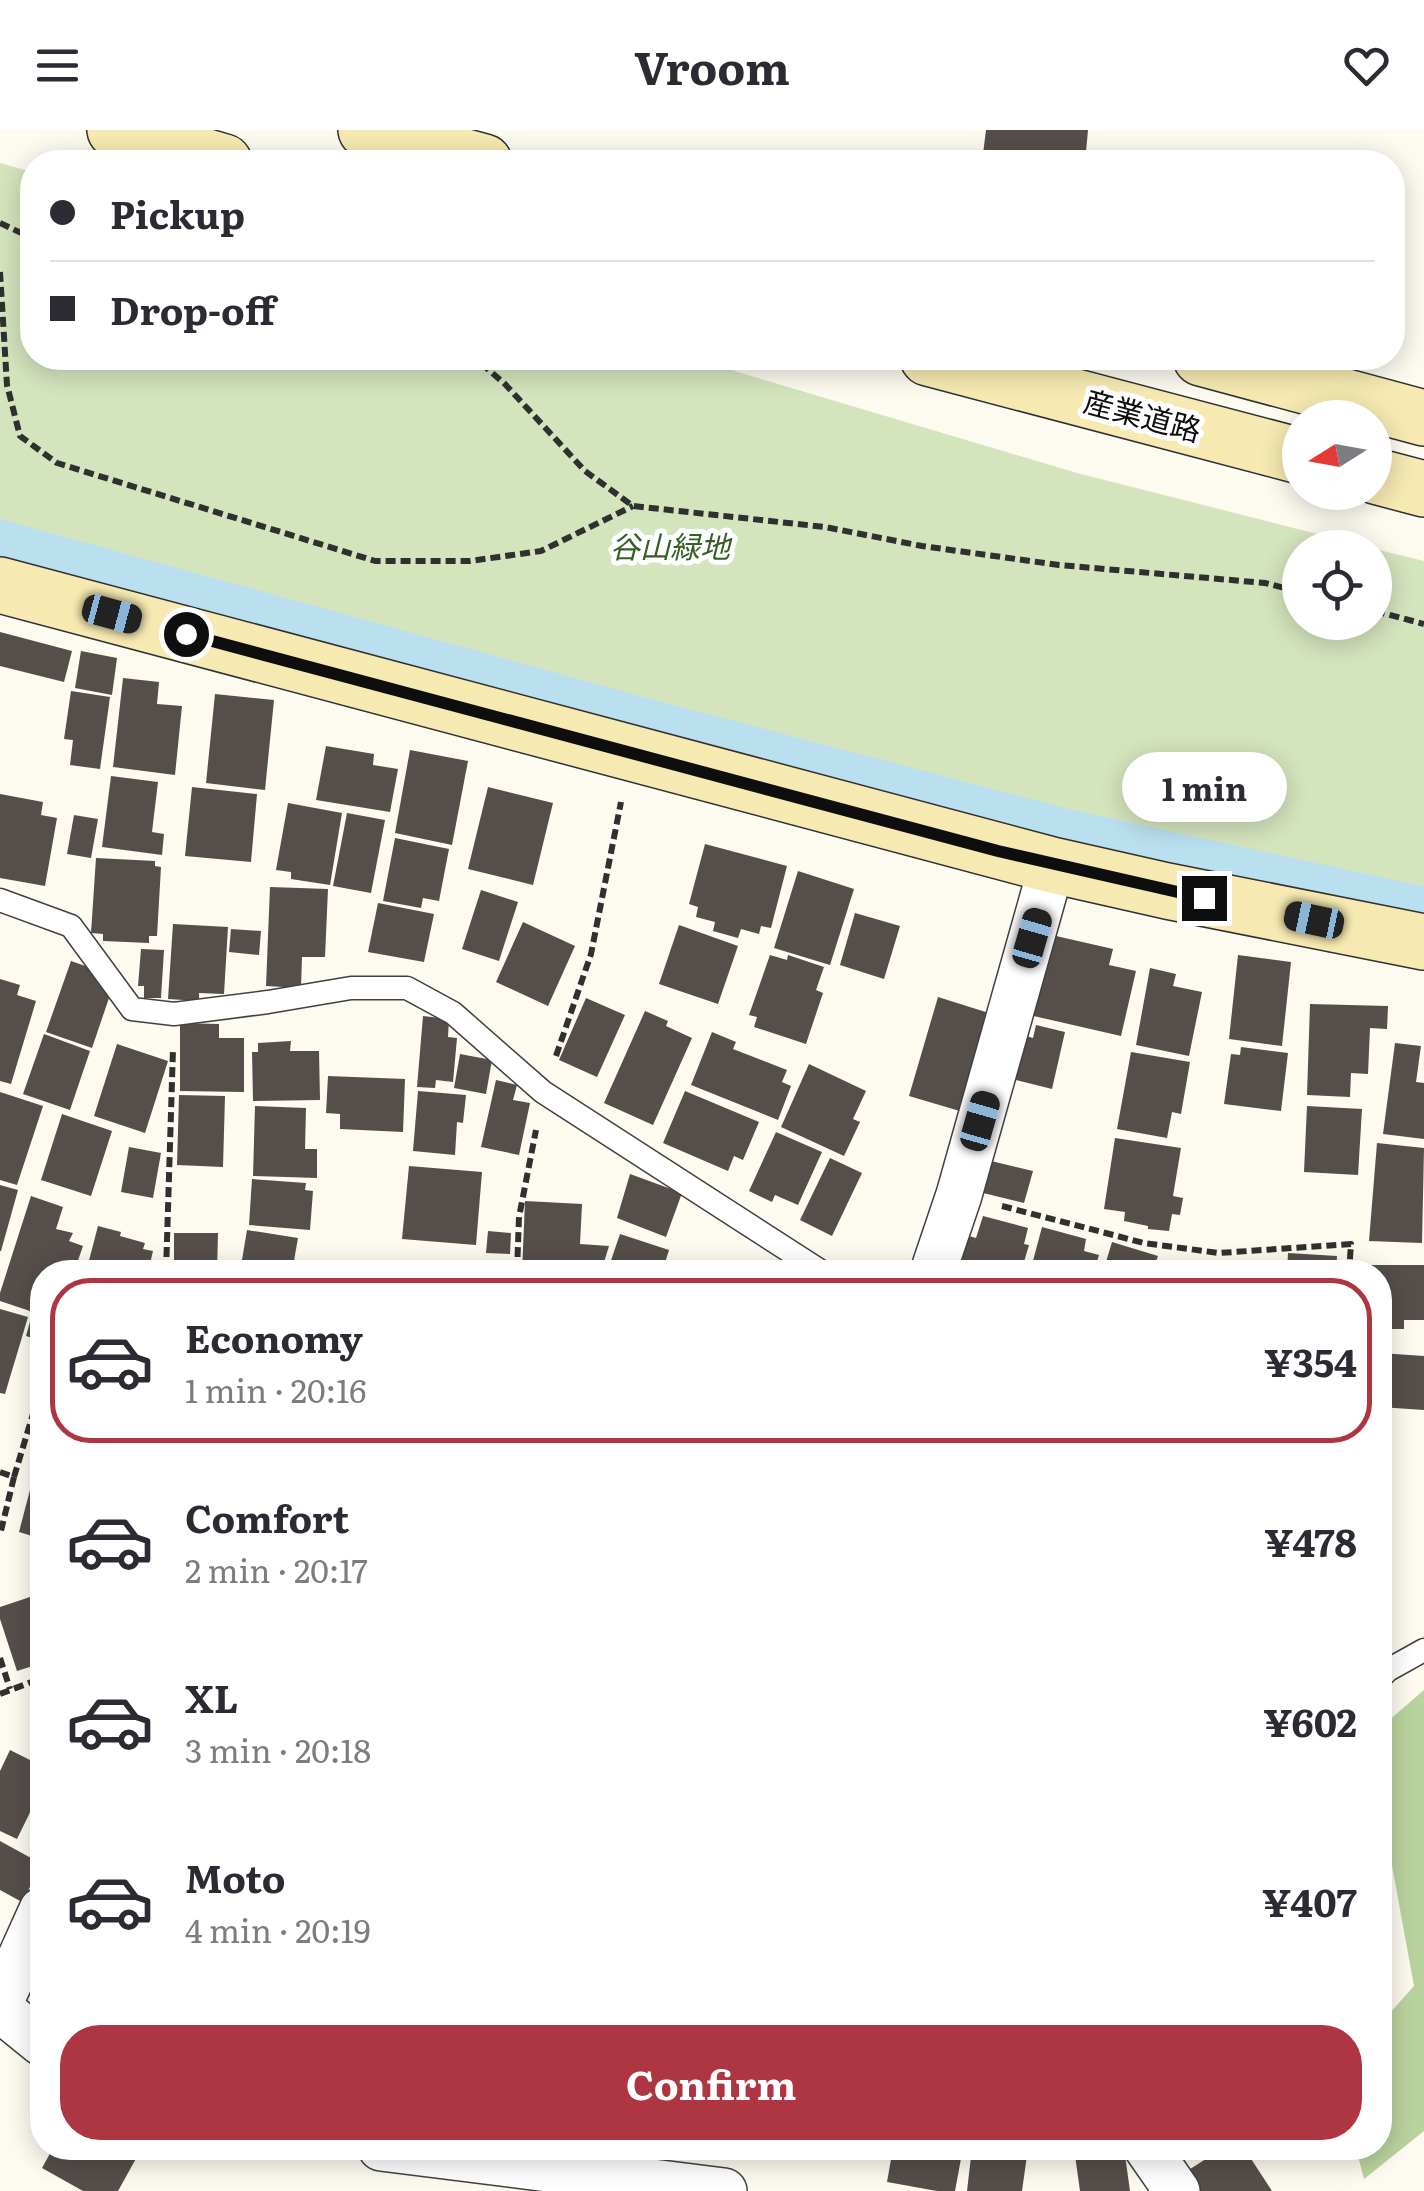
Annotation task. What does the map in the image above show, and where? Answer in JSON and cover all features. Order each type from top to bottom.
[{"type":"street","points":[[115,130],[183,150]]},
{"type":"street","points":[[366,130],[440,150]]},
{"type":"street","name":"産業道路","points":[[974,370],[1282,451]]},
{"type":"street","points":[[1246,370],[1424,418]]},
{"type":"street","points":[[1392,481],[1424,489]]},
{"type":"street","points":[[0,585],[1052,864],[1424,942]]},
{"type":"street","points":[[938,1260],[1052,864]]},
{"type":"street","points":[[30,1937],[0,2006],[30,2032]]},
{"type":"street","points":[[541,2160],[724,2191]]},
{"type":"street","points":[[1155,2160],[1177,2191]]},
{"type":"lane","points":[[0,900],[71,926],[132,1009],[174,1014],[351,988],[407,988],[453,1013],[543,1092],[803,1260]]},
{"type":"lane","points":[[1392,1668],[1424,1650]]},
{"type":"path","points":[[0,272],[7,385],[20,436],[57,463],[375,561],[470,560],[541,551],[632,506]]},
{"type":"path","points":[[488,370],[584,471],[632,506],[825,528],[1059,565],[1282,587]]},
{"type":"path","points":[[1392,616],[1424,624]]},
{"type":"path","points":[[517,1260],[519,1217],[543,1092],[591,954],[631,752]]},
{"type":"path","points":[[166,1260],[174,1014]]},
{"type":"path","points":[[959,1195],[1144,1243],[1219,1253],[1351,1244],[1350,1260]]},
{"type":"path","points":[[0,1536],[30,1424]]},
{"type":"path","points":[[0,1472],[14,1477]]},
{"type":"path","points":[[0,1658],[10,1689]]},
{"type":"path","points":[[0,1694],[30,1682]]},
{"type":"green space","name":"谷山緑地","points":[[0,163],[20,169],[20,370],[731,370],[1077,473],[1302,530],[1282,530],[1282,640],[1392,640],[1392,553],[1424,561],[1424,922],[1063,844],[0,554]]},
{"type":"green space","points":[[1424,1690],[1424,2131],[1392,2157],[1392,2011],[1414,1986],[1392,1866],[1392,1718]]},
{"type":"green space","points":[[1359,2160],[1388,2160],[1364,2179]]},
{"type":"building","points":[[986,130],[1088,130],[1086,150],[984,150]]},
{"type":"building","points":[[0,632],[72,651],[64,682],[0,666]]},
{"type":"building","points":[[81,651],[117,658],[112,695],[75,688]]},
{"type":"building","points":[[123,678],[159,682],[157,704],[182,706],[175,775],[113,767]]},
{"type":"building","points":[[71,691],[110,697],[100,769],[70,765],[73,740],[64,739]]},
{"type":"building","points":[[215,694],[274,700],[265,790],[206,783]]},
{"type":"building","points":[[326,746],[374,754],[373,765],[398,769],[390,812],[316,800]]},
{"type":"building","points":[[410,750],[468,761],[452,845],[395,833]]},
{"type":"building","points":[[111,776],[158,782],[152,832],[164,834],[162,855],[102,847]]},
{"type":"building","points":[[192,787],[257,794],[251,862],[185,856]]},
{"type":"building","points":[[488,787],[553,803],[533,885],[468,869]]},
{"type":"building","points":[[0,794],[43,802],[41,815],[57,818],[45,886],[0,878]]},
{"type":"building","points":[[288,803],[342,813],[330,885],[291,879],[291,872],[276,870]]},
{"type":"building","points":[[347,813],[385,820],[371,893],[333,886]]},
{"type":"building","points":[[74,815],[98,819],[91,858],[67,854]]},
{"type":"building","points":[[395,838],[449,849],[439,901],[423,898],[421,908],[383,901]]},
{"type":"building","points":[[705,844],[787,866],[771,928],[761,926],[759,934],[741,929],[738,938],[713,931],[715,922],[696,917],[698,907],[689,904]]},
{"type":"building","points":[[96,858],[155,861],[155,866],[161,867],[157,936],[149,936],[149,943],[103,941],[103,934],[91,933]]},
{"type":"building","points":[[798,871],[854,889],[830,965],[774,948]]},
{"type":"building","points":[[270,887],[328,889],[325,957],[302,957],[301,988],[266,986]]},
{"type":"building","points":[[481,890],[518,902],[499,961],[462,949]]},
{"type":"building","points":[[378,903],[434,914],[424,962],[368,952]]},
{"type":"building","points":[[855,913],[900,926],[884,979],[840,965]]},
{"type":"building","points":[[523,922],[575,946],[548,1006],[496,982]]},
{"type":"building","points":[[173,924],[228,927],[224,994],[199,993],[199,1001],[168,999]]},
{"type":"building","points":[[679,925],[738,946],[718,1004],[659,984]]},
{"type":"building","points":[[231,929],[261,931],[259,955],[229,952]]},
{"type":"building","points":[[1043,933],[1113,949],[1109,965],[1136,971],[1121,1036],[1025,1014]]},
{"type":"building","points":[[141,949],[164,950],[161,998],[144,998],[144,986],[138,986]]},
{"type":"building","points":[[770,955],[787,960],[788,955],[824,967],[816,990],[823,993],[806,1044],[754,1027],[757,1017],[749,1015]]},
{"type":"building","points":[[1238,955],[1291,962],[1282,1046],[1229,1039]]},
{"type":"building","points":[[71,961],[91,968],[110,995],[92,1048],[46,1032]]},
{"type":"building","points":[[1150,968],[1176,974],[1173,986],[1202,992],[1189,1056],[1136,1045]]},
{"type":"building","points":[[0,979],[20,985],[17,995],[36,1001],[11,1084],[0,1081]]},
{"type":"building","points":[[938,997],[992,1014],[963,1112],[909,1096]]},
{"type":"building","points":[[586,998],[625,1015],[597,1077],[559,1060]]},
{"type":"building","points":[[1310,1004],[1388,1006],[1387,1029],[1370,1028],[1368,1074],[1351,1073],[1350,1097],[1307,1095]]},
{"type":"building","points":[[645,1011],[692,1038],[653,1125],[604,1103]]},
{"type":"building","points":[[423,1016],[449,1019],[448,1037],[457,1038],[453,1082],[436,1080],[435,1088],[417,1087]]},
{"type":"building","points":[[180,1023],[219,1024],[219,1038],[244,1038],[244,1092],[180,1091]]},
{"type":"building","points":[[1036,1025],[1065,1032],[1052,1089],[1008,1078],[1019,1034],[1033,1038]]},
{"type":"building","points":[[712,1032],[736,1042],[733,1049],[787,1070],[782,1082],[791,1086],[778,1120],[691,1085]]},
{"type":"building","points":[[44,1034],[90,1051],[70,1110],[23,1094]]},
{"type":"building","points":[[291,1041],[290,1051],[319,1051],[320,1100],[253,1101],[252,1052],[258,1052],[258,1043]]},
{"type":"building","points":[[1395,1043],[1421,1046],[1416,1082],[1424,1083],[1424,1139],[1383,1134]]},
{"type":"building","points":[[117,1044],[168,1061],[145,1133],[94,1116]]},
{"type":"building","points":[[1241,1047],[1288,1053],[1281,1111],[1224,1104],[1231,1054],[1240,1055]]},
{"type":"building","points":[[1131,1052],[1190,1062],[1181,1114],[1172,1112],[1167,1138],[1117,1129]]},
{"type":"building","points":[[460,1054],[492,1060],[486,1094],[454,1088]]},
{"type":"building","points":[[809,1064],[866,1091],[853,1119],[860,1122],[844,1156],[781,1127]]},
{"type":"building","points":[[328,1076],[405,1079],[403,1132],[340,1129],[340,1114],[326,1113]]},
{"type":"building","points":[[496,1080],[517,1085],[513,1100],[530,1103],[519,1155],[481,1147]]},
{"type":"building","points":[[418,1091],[466,1095],[463,1123],[457,1122],[455,1155],[413,1151]]},
{"type":"building","points":[[685,1091],[759,1122],[743,1160],[734,1156],[728,1171],[663,1143]]},
{"type":"building","points":[[0,1092],[43,1106],[17,1185],[0,1180]]},
{"type":"building","points":[[179,1095],[225,1096],[223,1167],[177,1165]]},
{"type":"building","points":[[255,1106],[306,1108],[305,1149],[317,1149],[317,1178],[253,1176]]},
{"type":"building","points":[[1307,1106],[1362,1109],[1358,1175],[1304,1172]]},
{"type":"building","points":[[62,1114],[112,1131],[91,1196],[41,1180]]},
{"type":"building","points":[[776,1132],[822,1152],[798,1205],[775,1195],[772,1202],[749,1191]]},
{"type":"building","points":[[1115,1138],[1181,1148],[1173,1196],[1183,1198],[1180,1215],[1172,1214],[1169,1231],[1124,1221],[1125,1212],[1104,1209]]},
{"type":"building","points":[[1377,1143],[1424,1148],[1422,1243],[1369,1241]]},
{"type":"building","points":[[129,1147],[161,1153],[153,1198],[121,1192]]},
{"type":"building","points":[[830,1158],[862,1173],[832,1236],[800,1220]]},
{"type":"building","points":[[987,1160],[1033,1171],[1024,1203],[979,1192]]},
{"type":"building","points":[[409,1166],[482,1172],[476,1245],[402,1239]]},
{"type":"building","points":[[630,1174],[682,1193],[666,1237],[617,1218]]},
{"type":"building","points":[[252,1179],[306,1183],[305,1190],[313,1191],[310,1230],[249,1225]]},
{"type":"building","points":[[0,1185],[18,1190],[1,1251],[0,1251]]},
{"type":"building","points":[[31,1196],[63,1207],[56,1229],[73,1233],[69,1241],[83,1246],[78,1260],[30,1260],[30,1311],[0,1301]]},
{"type":"building","points":[[525,1201],[582,1204],[580,1244],[609,1246],[605,1260],[523,1260]]},
{"type":"building","points":[[983,1216],[1028,1228],[1024,1244],[1029,1245],[1025,1260],[962,1260],[969,1236],[976,1238]]},
{"type":"building","points":[[98,1226],[121,1232],[120,1236],[145,1243],[143,1249],[153,1251],[151,1260],[89,1260]]},
{"type":"building","points":[[1042,1227],[1086,1239],[1084,1251],[1099,1255],[1098,1260],[1033,1260]]},
{"type":"building","points":[[247,1230],[298,1238],[294,1260],[242,1260]]},
{"type":"building","points":[[488,1231],[511,1233],[510,1254],[486,1253]]},
{"type":"building","points":[[174,1233],[218,1233],[217,1260],[174,1260]]},
{"type":"building","points":[[620,1234],[669,1250],[666,1260],[611,1260]]},
{"type":"building","points":[[1112,1242],[1158,1256],[1156,1260],[1107,1260]]},
{"type":"building","points":[[1288,1253],[1337,1256],[1337,1260],[1288,1260]]},
{"type":"building","points":[[1392,1265],[1424,1265],[1424,1320],[1404,1320],[1404,1329],[1392,1329]]},
{"type":"building","points":[[0,1309],[28,1317],[5,1394],[0,1393]]},
{"type":"building","points":[[1392,1354],[1424,1356],[1424,1410],[1392,1408]]},
{"type":"building","points":[[30,1490],[30,1535],[19,1532]]},
{"type":"building","points":[[30,1597],[30,1667],[17,1671],[0,1619],[0,1607]]},
{"type":"building","points":[[10,1750],[30,1760],[30,1812],[17,1839],[0,1831],[0,1771]]},
{"type":"building","points":[[0,1841],[30,1857],[30,1887],[22,1902],[0,1890]]},
{"type":"building","points":[[46,2160],[135,2160],[118,2191],[83,2191],[42,2168]]},
{"type":"building","points":[[891,2160],[961,2160],[955,2191],[887,2182]]},
{"type":"building","points":[[971,2160],[1026,2160],[1022,2191],[967,2191]]},
{"type":"building","points":[[1076,2160],[1126,2160],[1130,2191],[1080,2191]]},
{"type":"building","points":[[1204,2160],[1252,2160],[1272,2191],[1200,2191],[1187,2171]]},
{"type":"waterway","points":[[0,545],[633,720],[1065,834],[1424,912]]},
{"type":"route","points":[[186,634],[998,851],[1204,898]]}]
